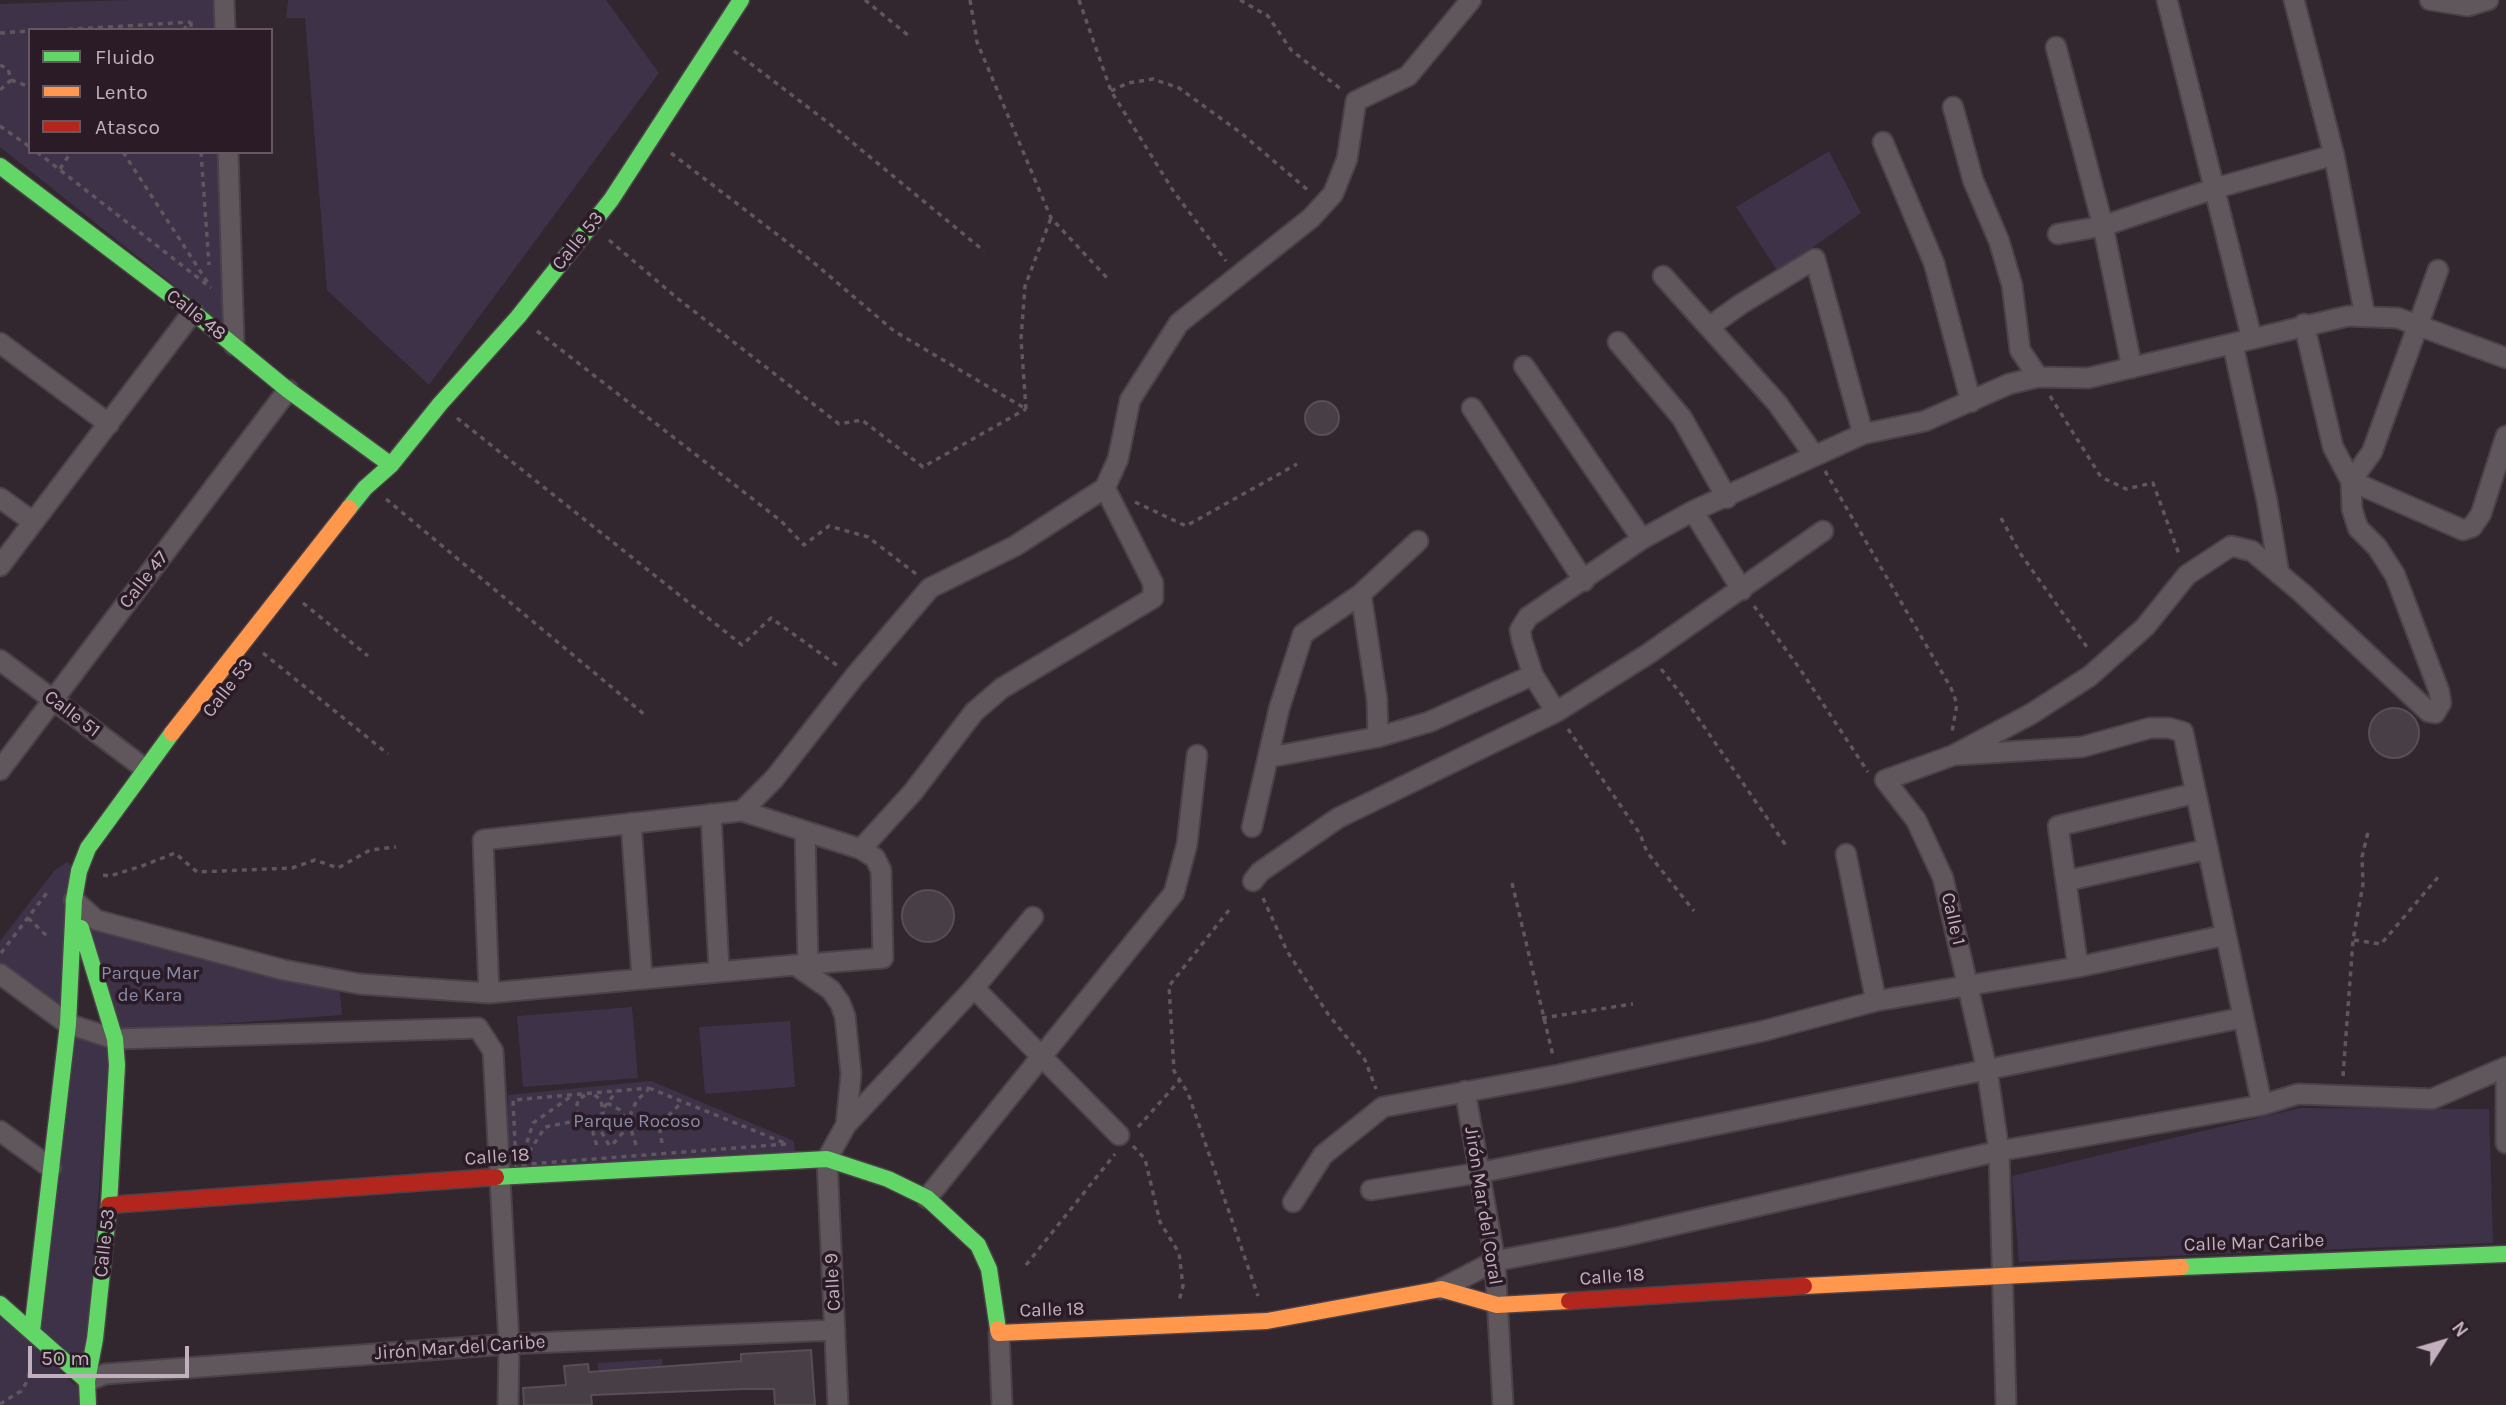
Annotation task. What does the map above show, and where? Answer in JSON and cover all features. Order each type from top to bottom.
[{"type":"street","points":[[224,0],[225,28]]},
{"type":"street","name":"Calle 53","points":[[32,1331],[68,1024],[74,900],[79,871],[88,848],[144,768],[366,488],[391,465],[440,404],[518,317],[611,200],[654,139],[741,0]]},
{"type":"street","points":[[741,811],[774,779],[854,677],[930,587],[1015,546],[1105,488],[1118,459],[1130,400],[1179,323],[1311,218],[1333,194],[1347,159],[1356,101],[1408,76],[1471,0]]},
{"type":"street","points":[[2167,0],[2252,339]]},
{"type":"street","points":[[2294,0],[2334,155],[2365,316]]},
{"type":"street","points":[[2430,0],[2468,6],[2488,0]]},
{"type":"street","points":[[2056,47],[2103,226],[2132,368]]},
{"type":"street","points":[[1953,107],[1973,180],[1998,241],[2012,285],[2020,350],[2038,377]]},
{"type":"street","points":[[1883,142],[1934,263],[1970,402]]},
{"type":"street","points":[[228,154],[234,345]]},
{"type":"street","points":[[2058,234],[2103,226],[2216,188],[2334,155]]},
{"type":"street","name":"Calle 48","points":[[0,166],[193,312],[288,390],[391,465]]},
{"type":"street","points":[[1709,327],[1815,259],[1863,434]]},
{"type":"street","points":[[2351,481],[2372,452],[2438,270]]},
{"type":"street","points":[[1663,276],[1777,402],[1814,455]]},
{"type":"street","points":[[0,566],[193,312]]},
{"type":"street","points":[[1556,712],[1533,675],[1520,630],[1528,617],[1642,539],[1693,511],[1727,498],[1863,434],[1926,421],[2009,384],[2038,377],[2088,378],[2233,345],[2304,324],[2365,316],[2398,318],[2506,358]]},
{"type":"street","points":[[1885,780],[1954,755],[2031,714],[2101,665],[2145,627],[2187,575],[2231,546],[2252,551],[2429,712],[2435,713],[2441,703],[2426,654],[2395,575],[2377,547],[2358,528],[2352,509],[2351,481],[2333,447],[2304,324]]},
{"type":"street","points":[[1618,342],[1682,418],[1727,498]]},
{"type":"street","points":[[0,343],[109,424]]},
{"type":"street","points":[[2233,345],[2267,501],[2279,574]]},
{"type":"street","points":[[1524,366],[1642,539]]},
{"type":"street","name":"Calle 47","points":[[0,770],[288,390]]},
{"type":"street","points":[[1472,408],[1584,581]]},
{"type":"street","points":[[2351,481],[2463,530],[2472,527],[2481,514],[2506,436]]},
{"type":"street","name":"Calle 53","points":[[79,871],[100,850],[381,494],[391,465]]},
{"type":"street","points":[[861,849],[913,792],[974,712],[1002,688],[1153,598],[1153,583],[1105,488]]},
{"type":"street","points":[[0,498],[32,521]]},
{"type":"street","points":[[1693,511],[1742,590]]},
{"type":"street","points":[[1253,881],[1260,872],[1338,818],[1556,712],[1648,654],[1823,531]]},
{"type":"street","points":[[1252,827],[1279,709],[1303,634],[1361,594],[1418,541]]},
{"type":"street","points":[[1361,594],[1377,700],[1378,737]]},
{"type":"street","name":"Calle 51","points":[[0,660],[144,768]]},
{"type":"street","points":[[1270,757],[1378,737],[1430,722],[1533,675]]},
{"type":"street","points":[[1954,755],[2082,747],[2150,728],[2169,728],[2183,732],[2241,1018],[2262,1105]]},
{"type":"street","points":[[927,1198],[1174,894],[1187,844],[1197,755]]},
{"type":"street","name":"Calle 1","points":[[1885,780],[1916,820],[1943,878],[1987,1070],[1998,1151],[2006,1405]]},
{"type":"street","points":[[2078,967],[2058,825],[2196,793]]},
{"type":"street","points":[[74,900],[96,920],[284,970],[360,984],[489,993],[719,970],[883,958],[881,870],[875,858],[861,849],[741,811],[483,840],[489,993]]},
{"type":"street","points":[[711,814],[719,970]]},
{"type":"street","points":[[631,823],[642,977]]},
{"type":"street","points":[[802,965],[805,831]]},
{"type":"street","points":[[2066,881],[2208,849]]},
{"type":"street","points":[[1846,854],[1876,1001]]},
{"type":"street","name":"Calle 53","points":[[74,900],[115,1039],[117,1065],[108,1205],[95,1339],[87,1381],[88,1405]]},
{"type":"street","points":[[827,1159],[845,1125],[974,988],[1033,916]]},
{"type":"street","points":[[1293,1202],[1322,1155],[1384,1107],[1558,1075],[1763,1031],[1876,1001],[2078,967],[2226,935]]},
{"type":"street","points":[[802,965],[831,990],[845,1016],[851,1074],[845,1125]]},
{"type":"street","points":[[0,974],[68,1024],[115,1039],[478,1028],[494,1051],[509,1344],[508,1405]]},
{"type":"street","points":[[974,988],[1125,1138]]},
{"type":"street","points":[[1371,1190],[1478,1172],[2241,1018]]},
{"type":"street","points":[[1441,1289],[1495,1261],[1621,1237],[1998,1151],[2262,1105],[2298,1094],[2431,1099],[2506,1067]]},
{"type":"street","points":[[2506,1080],[2506,1143]]},
{"type":"street","name":"Jirón Mar del Coral","points":[[1465,1091],[1495,1261],[1503,1405]]},
{"type":"street","points":[[0,1131],[51,1168]]},
{"type":"street","name":"Calle 18","points":[[108,1205],[502,1177],[827,1159],[888,1179],[927,1198],[978,1244],[985,1255],[999,1333],[1267,1321],[1441,1289],[1497,1305],[2003,1273]]},
{"type":"street","name":"Calle 9","points":[[827,1159],[838,1405]]},
{"type":"street","name":"Calle Mar Caribe","points":[[2003,1273],[2506,1254]]},
{"type":"street","points":[[0,1304],[87,1381]]},
{"type":"street","name":"Jirón Mar del Caribe","points":[[87,1381],[105,1374],[509,1344],[835,1330]]},
{"type":"street","points":[[999,1333],[1002,1405]]},
{"type":"path","points":[[865,0],[909,37]]},
{"type":"path","points":[[970,0],[976,42],[1051,218],[1110,281]]},
{"type":"path","points":[[1079,0],[1111,91],[1174,192],[1238,277]]},
{"type":"path","points":[[1240,0],[1268,16],[1291,50],[1356,101]]},
{"type":"path","points":[[109,28],[191,22]]},
{"type":"path","points":[[185,28],[191,22]]},
{"type":"path","points":[[191,22],[191,28]]},
{"type":"path","points":[[0,33],[28,31]]},
{"type":"path","points":[[0,65],[8,69],[11,80]]},
{"type":"path","points":[[756,67],[936,209],[984,251]]},
{"type":"path","points":[[1111,91],[1128,83],[1153,79],[1179,88],[1241,133],[1313,194]]},
{"type":"path","points":[[11,80],[28,86]]},
{"type":"path","points":[[0,90],[11,80]]},
{"type":"path","points":[[0,126],[28,146]]},
{"type":"path","points":[[654,139],[739,208],[813,262],[894,331],[1026,409]]},
{"type":"path","points":[[40,154],[211,288]]},
{"type":"path","points":[[60,169],[70,154]]},
{"type":"path","points":[[124,154],[211,288]]},
{"type":"path","points":[[201,154],[211,288]]},
{"type":"path","points":[[1026,409],[1021,339],[1025,286],[1051,218]]},
{"type":"path","points":[[590,224],[677,298],[839,424],[862,421],[923,467],[1026,409]]},
{"type":"path","points":[[518,317],[781,521],[804,545],[829,526],[868,537],[930,587]]},
{"type":"path","points":[[2038,377],[2101,477],[2126,489],[2153,483],[2187,575]]},
{"type":"path","points":[[440,404],[742,645],[771,618],[854,677]]},
{"type":"path","points":[[1814,455],[1951,688],[1957,704],[1952,731],[1954,755]]},
{"type":"path","points":[[1105,488],[1186,526],[1297,464]]},
{"type":"path","points":[[381,494],[645,715]]},
{"type":"path","points":[[2001,518],[2020,553],[2101,665]]},
{"type":"path","points":[[1742,590],[1800,669],[1866,771],[1885,780]]},
{"type":"path","points":[[298,600],[368,656]]},
{"type":"path","points":[[258,650],[388,754]]},
{"type":"path","points":[[1648,654],[1685,699],[1787,847]]},
{"type":"path","points":[[1556,712],[1640,834],[1647,852],[1694,911]]},
{"type":"path","points":[[2342,1094],[2353,940],[2363,884],[2362,857],[2369,828]]},
{"type":"path","points":[[79,871],[110,876],[176,853],[197,872],[292,868],[315,860],[338,868],[370,849],[397,847]]},
{"type":"path","points":[[2353,940],[2381,943],[2439,876]]},
{"type":"path","points":[[1253,881],[1287,951],[1328,1014],[1366,1060],[1384,1107]]},
{"type":"path","points":[[1513,883],[1542,1018],[1558,1075]]},
{"type":"path","points":[[0,955],[51,888]]},
{"type":"path","points":[[1229,910],[1169,986],[1174,1070],[1188,1093],[1267,1321]]},
{"type":"path","points":[[28,918],[53,941]]},
{"type":"path","points":[[1542,1018],[1633,1004]]},
{"type":"path","points":[[1026,1265],[1125,1138],[1180,1080]]},
{"type":"path","points":[[644,1155],[633,1141],[630,1126],[637,1100],[649,1088]]},
{"type":"path","points":[[649,1088],[787,1144],[516,1165],[513,1100],[617,1091],[649,1088]]},
{"type":"path","points":[[590,1094],[578,1100],[576,1110],[582,1119],[593,1121],[603,1113],[617,1091]]},
{"type":"path","points":[[590,1094],[601,1100],[601,1131],[620,1157]]},
{"type":"path","points":[[523,1164],[533,1123],[574,1095]]},
{"type":"path","points":[[669,1153],[661,1142],[660,1131],[663,1121],[682,1102]]},
{"type":"path","points":[[607,1103],[620,1110],[626,1119],[626,1129],[610,1146]]},
{"type":"path","points":[[523,1164],[530,1147],[545,1128],[575,1121],[593,1132],[600,1158]]},
{"type":"path","points":[[1125,1138],[1145,1159],[1160,1222],[1180,1253],[1183,1286],[1173,1327]]},
{"type":"path","points":[[0,1404],[10,1403],[27,1380],[30,1356]]},
{"type":"green space","points":[[213,0],[214,28],[28,28],[28,154],[218,154],[225,326],[0,147],[0,4]]},
{"type":"green space","points":[[288,0],[606,0],[659,73],[429,385],[327,290],[305,18],[286,18]]},
{"type":"green space","points":[[1829,151],[1861,213],[1778,272],[1736,207]]},
{"type":"green space","points":[[67,862],[74,867],[68,1017],[0,968],[0,941],[54,871]]},
{"type":"green space","name":"Parque Mar de Kara","points":[[87,925],[340,992],[342,1015],[120,1031]]},
{"type":"green space","points":[[632,1007],[638,1078],[523,1087],[517,1016]]},
{"type":"green space","points":[[790,1021],[795,1087],[705,1094],[699,1027]]},
{"type":"green space","points":[[76,1033],[110,1042],[85,1373],[38,1330]]},
{"type":"green space","name":"Parque Rocoso","points":[[651,1081],[794,1141],[795,1153],[509,1171],[508,1095]]},
{"type":"green space","points":[[2300,1108],[2489,1109],[2493,1243],[2019,1262],[2012,1176]]},
{"type":"green space","points":[[0,1312],[78,1388],[79,1405],[0,1405]]},
{"type":"green space","points":[[662,1359],[662,1367],[599,1372],[597,1363]]},
{"type":"building","points":[[1322,401],[1334,406],[1339,418],[1334,430],[1322,435],[1310,430],[1305,418],[1310,406]]},
{"type":"building","points":[[2394,708],[2412,715],[2419,733],[2412,751],[2394,758],[2376,751],[2369,733],[2376,715]]},
{"type":"building","points":[[928,890],[938,892],[946,898],[952,906],[952,926],[946,934],[938,940],[928,942],[918,940],[910,934],[904,926],[902,916],[904,906],[910,898],[918,892]]},
{"type":"building","points":[[811,1350],[815,1405],[775,1405],[774,1389],[744,1389],[591,1395],[592,1405],[524,1405],[523,1388],[566,1385],[564,1366],[588,1364],[589,1372],[741,1361],[741,1354]]},
{"type":"traffic: fast","points":[[349,508],[365,488],[391,465],[440,404],[518,317],[611,200],[741,0]]},
{"type":"traffic: fast","points":[[0,166],[193,312],[288,390],[391,465]]},
{"type":"traffic: fast","points":[[32,1331],[68,1024],[74,900],[79,871],[88,848],[172,733]]},
{"type":"traffic: fast","points":[[81,928],[115,1039],[117,1065],[109,1205],[95,1339],[87,1381],[88,1405]]},
{"type":"traffic: fast","points":[[496,1177],[827,1159],[888,1179],[927,1198],[978,1245],[989,1269],[998,1329]]},
{"type":"traffic: fast","points":[[2181,1267],[2506,1254]]},
{"type":"traffic: fast","points":[[0,1304],[87,1381]]},
{"type":"traffic: slow","points":[[172,733],[349,508]]},
{"type":"traffic: slow","points":[[1804,1286],[2181,1267]]},
{"type":"traffic: slow","points":[[998,1329],[999,1333],[1267,1321],[1441,1289],[1497,1305],[1569,1301]]},
{"type":"traffic: jam","points":[[109,1205],[496,1177]]},
{"type":"traffic: jam","points":[[1569,1301],[1804,1286]]}]
